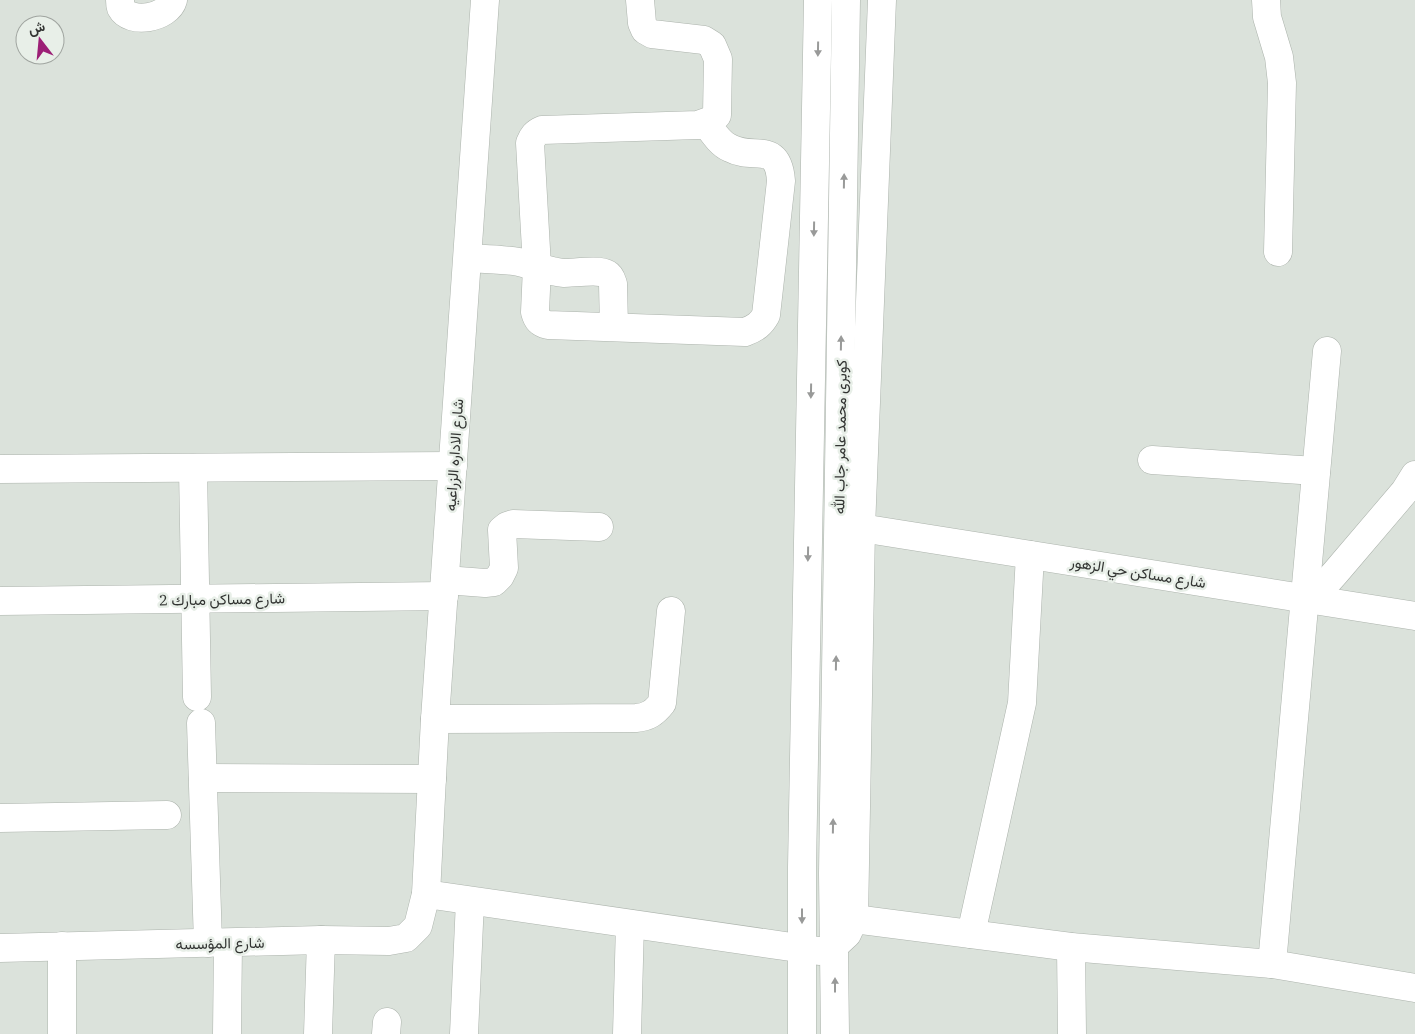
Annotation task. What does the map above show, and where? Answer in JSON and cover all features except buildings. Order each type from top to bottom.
[{"type":"street","points":[[120,0],[121,8],[134,18],[155,16],[163,13],[169,9],[173,0]]},
{"type":"street","name":"شارع الاداره الزراعيه","points":[[424,902],[485,0]]},
{"type":"street","points":[[640,0],[642,23],[645,30],[652,34],[704,40],[712,45],[718,59],[717,115],[712,120],[698,125],[542,130],[536,132],[530,143],[537,267],[535,312],[536,318],[541,323],[548,325],[745,332],[761,323],[766,315],[781,181],[780,167],[768,155],[729,148],[706,123]]},
{"type":"street","name":"كوبرى محمد عامر جاب الله","points":[[802,1034],[802,867],[818,0]]},
{"type":"street","name":"كوبرى محمد عامر جاب الله","points":[[835,1034],[833,874],[846,0]]},
{"type":"street","points":[[424,902],[470,900],[801,948],[835,950],[847,934],[854,919],[861,528],[882,0]]},
{"type":"street","points":[[1266,0],[1267,17],[1279,57],[1282,83],[1278,252]]},
{"type":"street","points":[[468,258],[517,261],[560,272],[601,272],[607,274],[613,284],[614,327]]},
{"type":"street","points":[[1272,964],[1308,598],[1316,471],[1327,351]]},
{"type":"street","points":[[1152,460],[1316,471]]},
{"type":"street","points":[[0,469],[453,466]]},
{"type":"street","points":[[193,468],[195,599],[203,778],[227,1034]]},
{"type":"street","points":[[1308,598],[1336,572],[1399,498],[1415,475]]},
{"type":"street","name":"شارع مساكن مبارك 2","points":[[0,601],[195,599],[445,588],[494,582],[504,568],[502,530],[507,526],[513,524],[599,527]]},
{"type":"street","name":"شارع مساكن حي الزهور","points":[[861,528],[1415,616]]},
{"type":"street","points":[[971,934],[1022,703],[1030,555]]},
{"type":"street","points":[[435,719],[647,717],[662,703],[671,612]]},
{"type":"street","points":[[203,778],[432,779]]},
{"type":"street","points":[[0,818],[167,815]]},
{"type":"street","points":[[464,1034],[470,900]]},
{"type":"street","name":"شارع المؤسسه","points":[[0,948],[321,940],[389,942],[406,938],[418,926],[424,902]]},
{"type":"street","points":[[854,919],[1071,947],[1272,964],[1415,988]]},
{"type":"street","points":[[627,1034],[630,924]]},
{"type":"street","points":[[318,1034],[321,940]]},
{"type":"street","points":[[62,946],[62,1034]]},
{"type":"street","points":[[1071,947],[1072,1034]]}]
